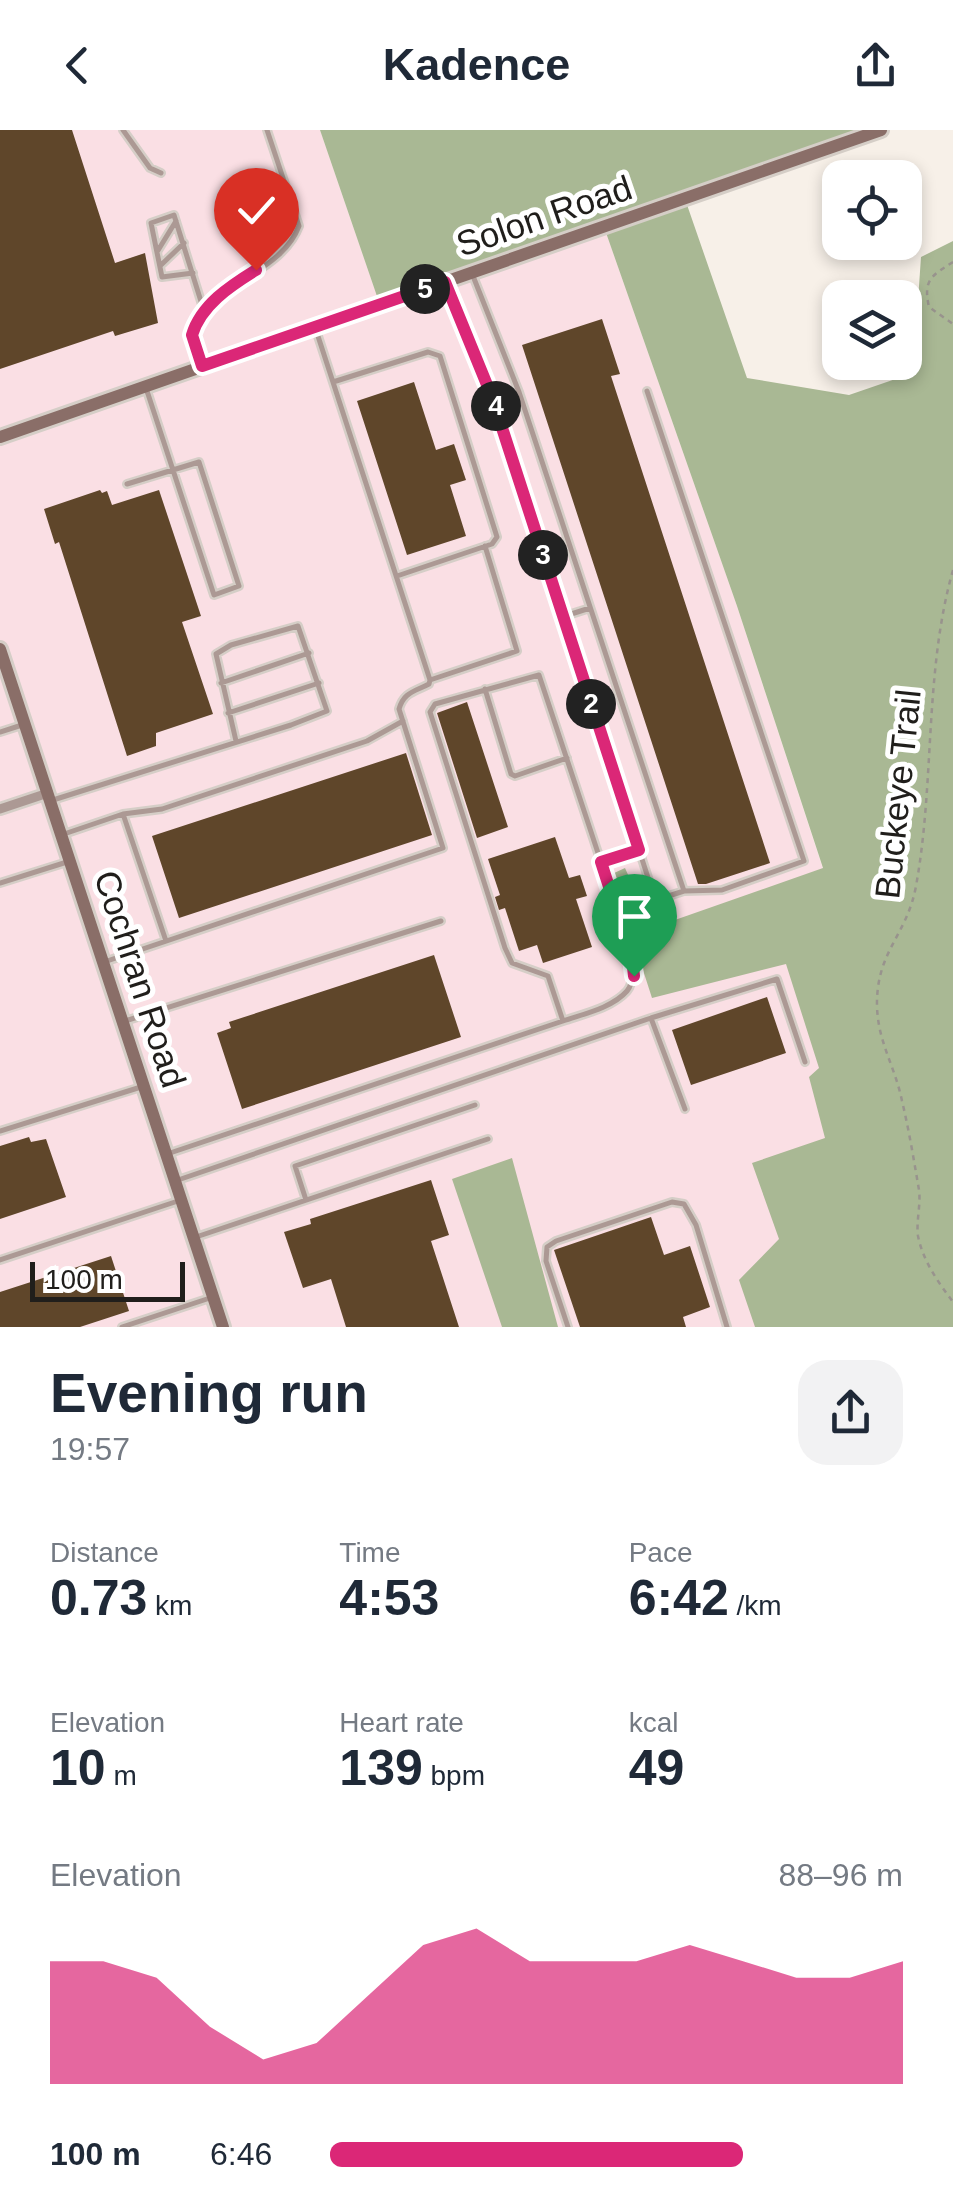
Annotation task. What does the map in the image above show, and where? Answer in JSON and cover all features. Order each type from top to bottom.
[{"type":"street","name":"Solon Road","points":[[0,437],[881,130]]},
{"type":"street","name":"Cochran Road","points":[[0,651],[222,1327]]},
{"type":"street","points":[[0,809],[49,797]]},
{"type":"lane","points":[[122,130],[150,168],[161,173]]},
{"type":"lane","points":[[202,366],[192,335],[204,311],[236,282],[275,258],[294,240],[299,226],[267,130]]},
{"type":"lane","points":[[270,213],[260,186],[283,178]]},
{"type":"lane","points":[[192,273],[162,277],[151,222],[174,215],[204,311]]},
{"type":"lane","points":[[157,252],[176,221]]},
{"type":"lane","points":[[160,266],[184,243]]},
{"type":"lane","points":[[472,273],[519,392],[684,891]]},
{"type":"lane","points":[[445,282],[492,397],[653,893],[659,900],[684,891],[722,890],[804,861],[647,391]]},
{"type":"lane","points":[[315,327],[430,680]]},
{"type":"lane","points":[[333,382],[428,352],[440,356],[497,536],[492,544],[396,576]]},
{"type":"lane","points":[[127,484],[173,470],[198,462],[239,586],[214,595],[173,470],[146,386]]},
{"type":"lane","points":[[103,963],[442,848],[400,709],[402,698],[430,680],[517,651],[486,546]]},
{"type":"lane","points":[[563,617],[590,608]]},
{"type":"lane","points":[[49,797],[236,741],[326,711],[298,626],[216,654],[236,741]]},
{"type":"lane","points":[[220,684],[309,652]]},
{"type":"lane","points":[[166,1154],[563,1022],[607,1006],[628,991],[634,976],[632,958],[539,676],[435,704],[430,712],[512,963],[548,976],[563,1022]]},
{"type":"lane","points":[[228,713],[319,683]]},
{"type":"lane","points":[[486,689],[511,774],[516,776],[567,758]]},
{"type":"lane","points":[[61,835],[124,814],[162,809],[367,742],[403,721]]},
{"type":"lane","points":[[0,732],[25,724]]},
{"type":"lane","points":[[124,814],[166,942]]},
{"type":"lane","points":[[601,862],[639,850]]},
{"type":"lane","points":[[0,884],[70,861]]},
{"type":"lane","points":[[122,1022],[441,921]]},
{"type":"lane","points":[[175,1181],[651,1018],[776,980],[805,1062]]},
{"type":"lane","points":[[651,1018],[685,1109]]},
{"type":"lane","points":[[0,1131],[144,1086]]},
{"type":"lane","points":[[306,1200],[295,1166],[475,1105]]},
{"type":"lane","points":[[194,1238],[488,1139]]},
{"type":"lane","points":[[0,1260],[181,1200]]},
{"type":"lane","points":[[568,1327],[546,1262],[547,1248],[556,1240],[672,1202],[684,1204],[696,1225],[727,1327]]},
{"type":"lane","points":[[122,1327],[213,1297]]},
{"type":"path","points":[[953,262],[928,282],[926,289],[929,307],[953,324]]},
{"type":"path","name":"Buckeye Trail","points":[[953,570],[938,656],[922,858],[909,920],[889,947],[878,976],[877,1006],[880,1040],[902,1096],[920,1195],[918,1234],[932,1274],[953,1302]]},
{"type":"shaded area","points":[[0,130],[320,130],[380,305],[604,227],[737,606],[836,909],[933,1327],[0,1327]]},
{"type":"green space","points":[[320,130],[881,130],[685,199],[747,378],[849,395],[893,380],[922,380],[921,260],[953,241],[953,1327],[755,1327],[739,1280],[779,1239],[752,1163],[825,1138],[809,1077],[819,1068],[786,964],[652,998],[612,874],[625,868],[652,928],[823,868],[737,606],[604,227],[380,305]]},
{"type":"green space","points":[[512,1158],[558,1327],[502,1327],[452,1179]]},
{"type":"building","points":[[0,130],[72,130],[115,263],[145,253],[158,323],[115,336],[113,331],[0,369]]},
{"type":"building","points":[[602,319],[620,374],[611,376],[770,863],[706,884],[698,884],[522,345]]},
{"type":"building","points":[[414,382],[436,450],[454,444],[466,480],[450,485],[466,536],[407,555],[357,401]]},
{"type":"building","points":[[159,490],[201,616],[182,622],[213,714],[156,733],[156,746],[127,756],[59,542],[55,544],[44,509],[107,491],[112,505]]},
{"type":"building","points":[[467,702],[508,827],[477,838],[437,713]]},
{"type":"building","points":[[406,753],[432,835],[179,918],[152,836]]},
{"type":"building","points":[[555,837],[569,878],[580,875],[587,896],[576,899],[592,947],[543,963],[537,945],[519,951],[505,908],[499,910],[495,897],[500,895],[488,859]]},
{"type":"building","points":[[434,955],[461,1037],[242,1109],[217,1033],[231,1028],[229,1022]]},
{"type":"building","points":[[767,997],[786,1053],[691,1085],[672,1030]]},
{"type":"building","points":[[29,1137],[31,1142],[46,1139],[66,1197],[0,1219],[0,1146]]},
{"type":"building","points":[[431,1180],[449,1235],[431,1241],[459,1327],[346,1327],[331,1279],[303,1288],[284,1232],[311,1224],[310,1219]]},
{"type":"building","points":[[651,1217],[664,1255],[690,1246],[710,1307],[683,1317],[686,1327],[580,1327],[554,1250]]},
{"type":"building","points":[[111,1256],[129,1311],[80,1327],[0,1327],[0,1292]]},
{"type":"route","points":[[256,270],[236,282],[200,316],[192,341],[202,366],[445,282],[492,397],[639,850],[601,862],[632,958],[634,976]]}]
